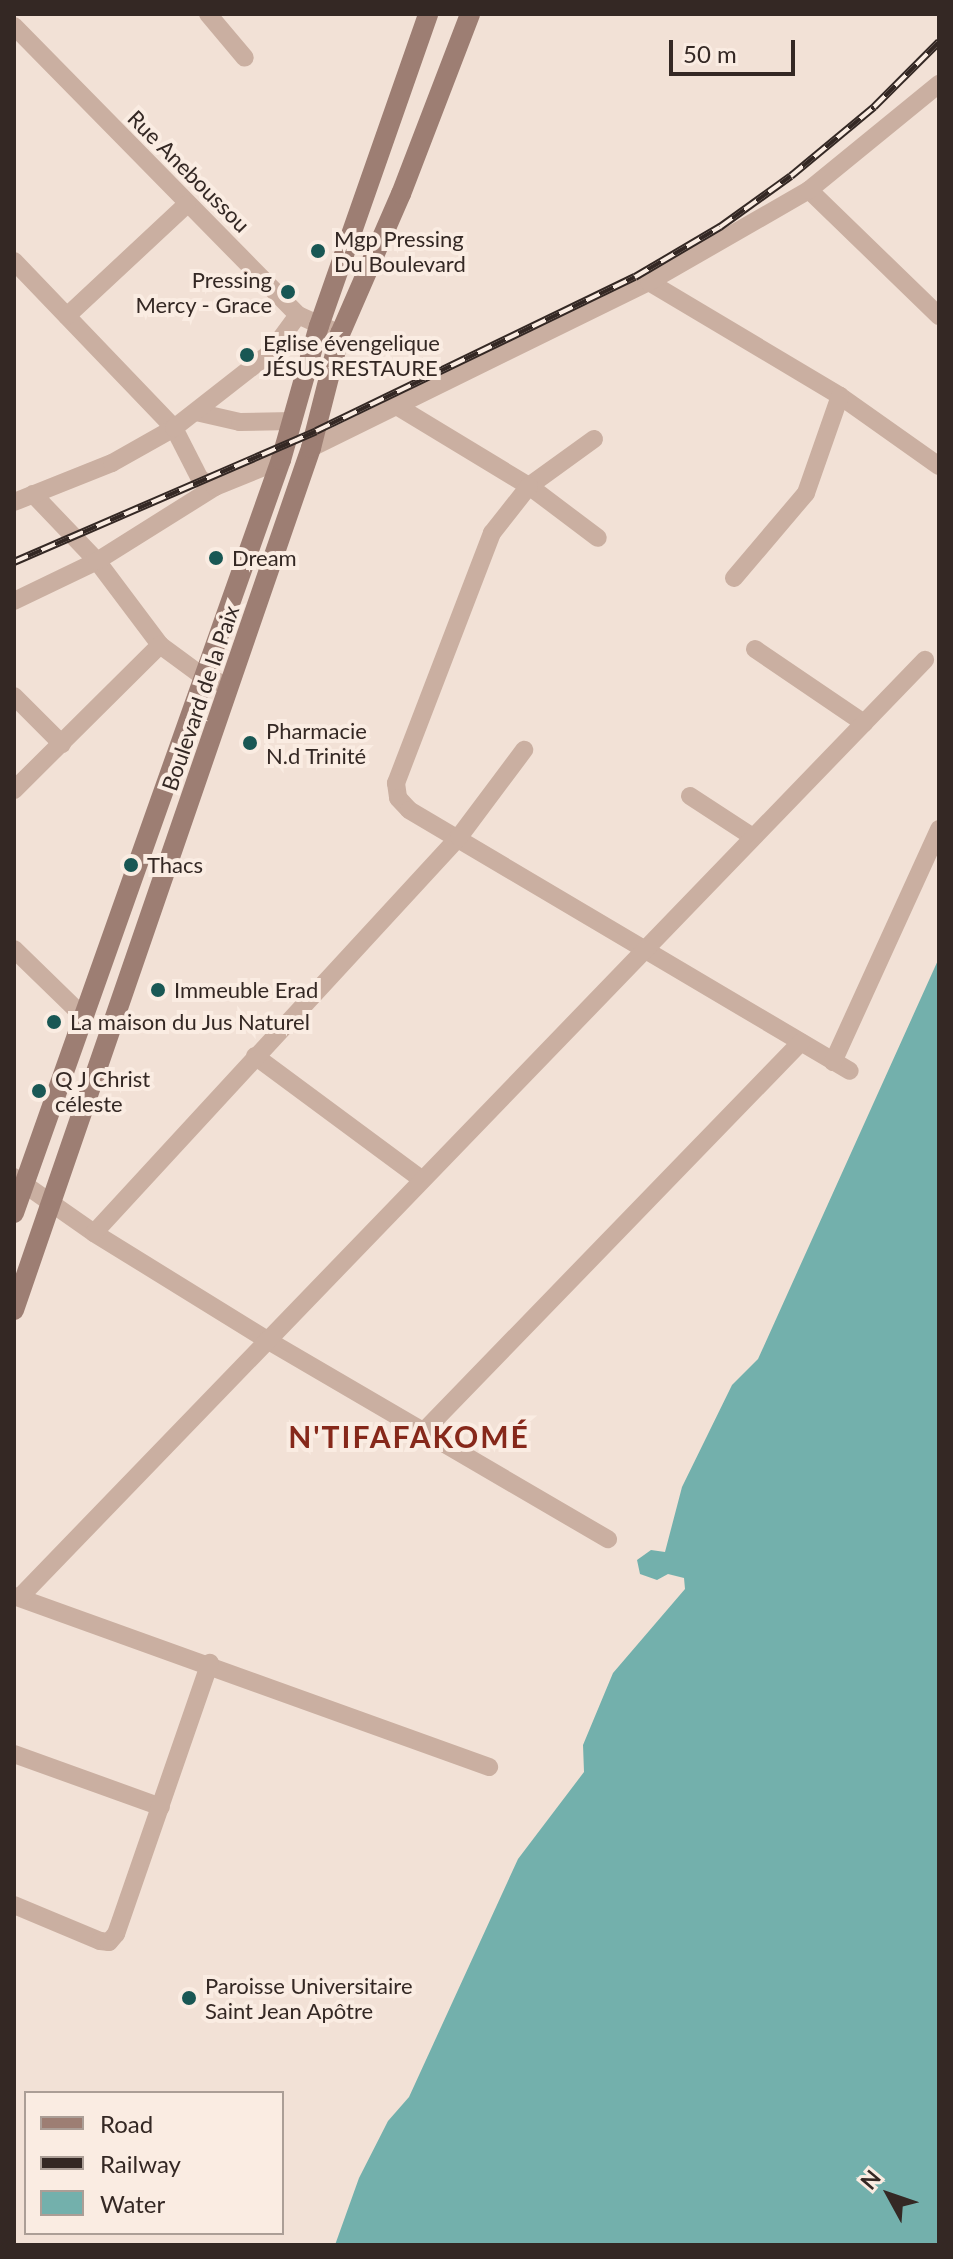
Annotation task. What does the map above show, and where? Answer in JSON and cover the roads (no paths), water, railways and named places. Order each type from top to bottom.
[{"type":"main road","name":"Boulevard de la Paix","points":[[14,1213],[18,1182],[83,1016],[284,452],[319,326],[428,14]]},
{"type":"main road","name":"Boulevard de la Paix","points":[[14,1310],[47,1203],[311,448],[340,334],[434,111],[470,14]]},
{"type":"main road","points":[[399,98],[434,111]]},
{"type":"street","points":[[208,14],[245,58]]},
{"type":"street","name":"Rue Aneboussou","points":[[14,26],[298,315],[340,334]]},
{"type":"street","points":[[311,448],[400,408],[649,282],[809,190],[935,97]]},
{"type":"street","points":[[809,190],[939,316]]},
{"type":"street","points":[[67,316],[187,204]]},
{"type":"street","points":[[14,261],[174,428],[200,479],[215,487]]},
{"type":"street","points":[[649,282],[840,396],[939,466]]},
{"type":"street","points":[[19,499],[112,463],[174,428],[270,353],[298,315]]},
{"type":"street","points":[[734,578],[806,493],[840,396]]},
{"type":"street","points":[[400,408],[529,486],[598,538]]},
{"type":"street","points":[[196,412],[240,422],[293,421]]},
{"type":"street","points":[[594,439],[529,486],[482,555],[396,783],[403,805],[841,1066],[939,829]]},
{"type":"street","points":[[14,601],[97,561],[215,487],[284,452]]},
{"type":"street","points":[[19,499],[97,561],[160,645],[202,676],[229,686]]},
{"type":"street","points":[[14,790],[160,645]]},
{"type":"street","points":[[755,649],[864,723]]},
{"type":"street","points":[[489,1767],[210,1663],[17,1596],[925,660]]},
{"type":"street","points":[[14,696],[62,744]]},
{"type":"street","points":[[94,1233],[459,837],[524,750]]},
{"type":"street","points":[[690,796],[753,837]]},
{"type":"street","points":[[14,949],[83,1016]]},
{"type":"street","points":[[425,1430],[801,1042]]},
{"type":"street","points":[[255,1056],[420,1178]]},
{"type":"street","points":[[18,1182],[267,1340],[608,1539]]},
{"type":"street","points":[[14,1905],[109,1942],[161,1807],[210,1663]]},
{"type":"street","points":[[14,1754],[161,1807]]},
{"type":"water","points":[[939,958],[939,2245],[335,2245],[359,2178],[388,2121],[409,2097],[518,1859],[584,1772],[583,1745],[613,1673],[685,1589],[684,1578],[668,1574],[657,1580],[640,1574],[637,1560],[651,1550],[665,1552],[682,1487],[732,1385],[758,1359]]},
{"type":"railway","points":[[14,562],[316,431],[635,277],[720,227],[791,176],[874,107],[939,42]]},
{"type":"place","name":"Mgp Pressing Du Boulevard","points":[[318,251]]},
{"type":"place","name":"Pressing Mercy - Grace","points":[[288,292]]},
{"type":"place","name":"Eglise évengelique JÉSUS RESTAURE","points":[[247,355]]},
{"type":"place","name":"Dream","points":[[216,558]]},
{"type":"place","name":"Pharmacie N.d Trinité","points":[[250,743]]},
{"type":"place","name":"Thacs","points":[[131,865]]},
{"type":"place","name":"Immeuble Erad","points":[[158,990]]},
{"type":"place","name":"La maison du Jus Naturel","points":[[54,1022]]},
{"type":"place","name":"Q J Christ céleste","points":[[39,1091]]},
{"type":"place","name":"Paroisse Universitaire Saint Jean Apôtre","points":[[189,1998]]},
{"type":"district","name":"N'TIFAFAKOMÉ","points":[[409,1436]]}]
